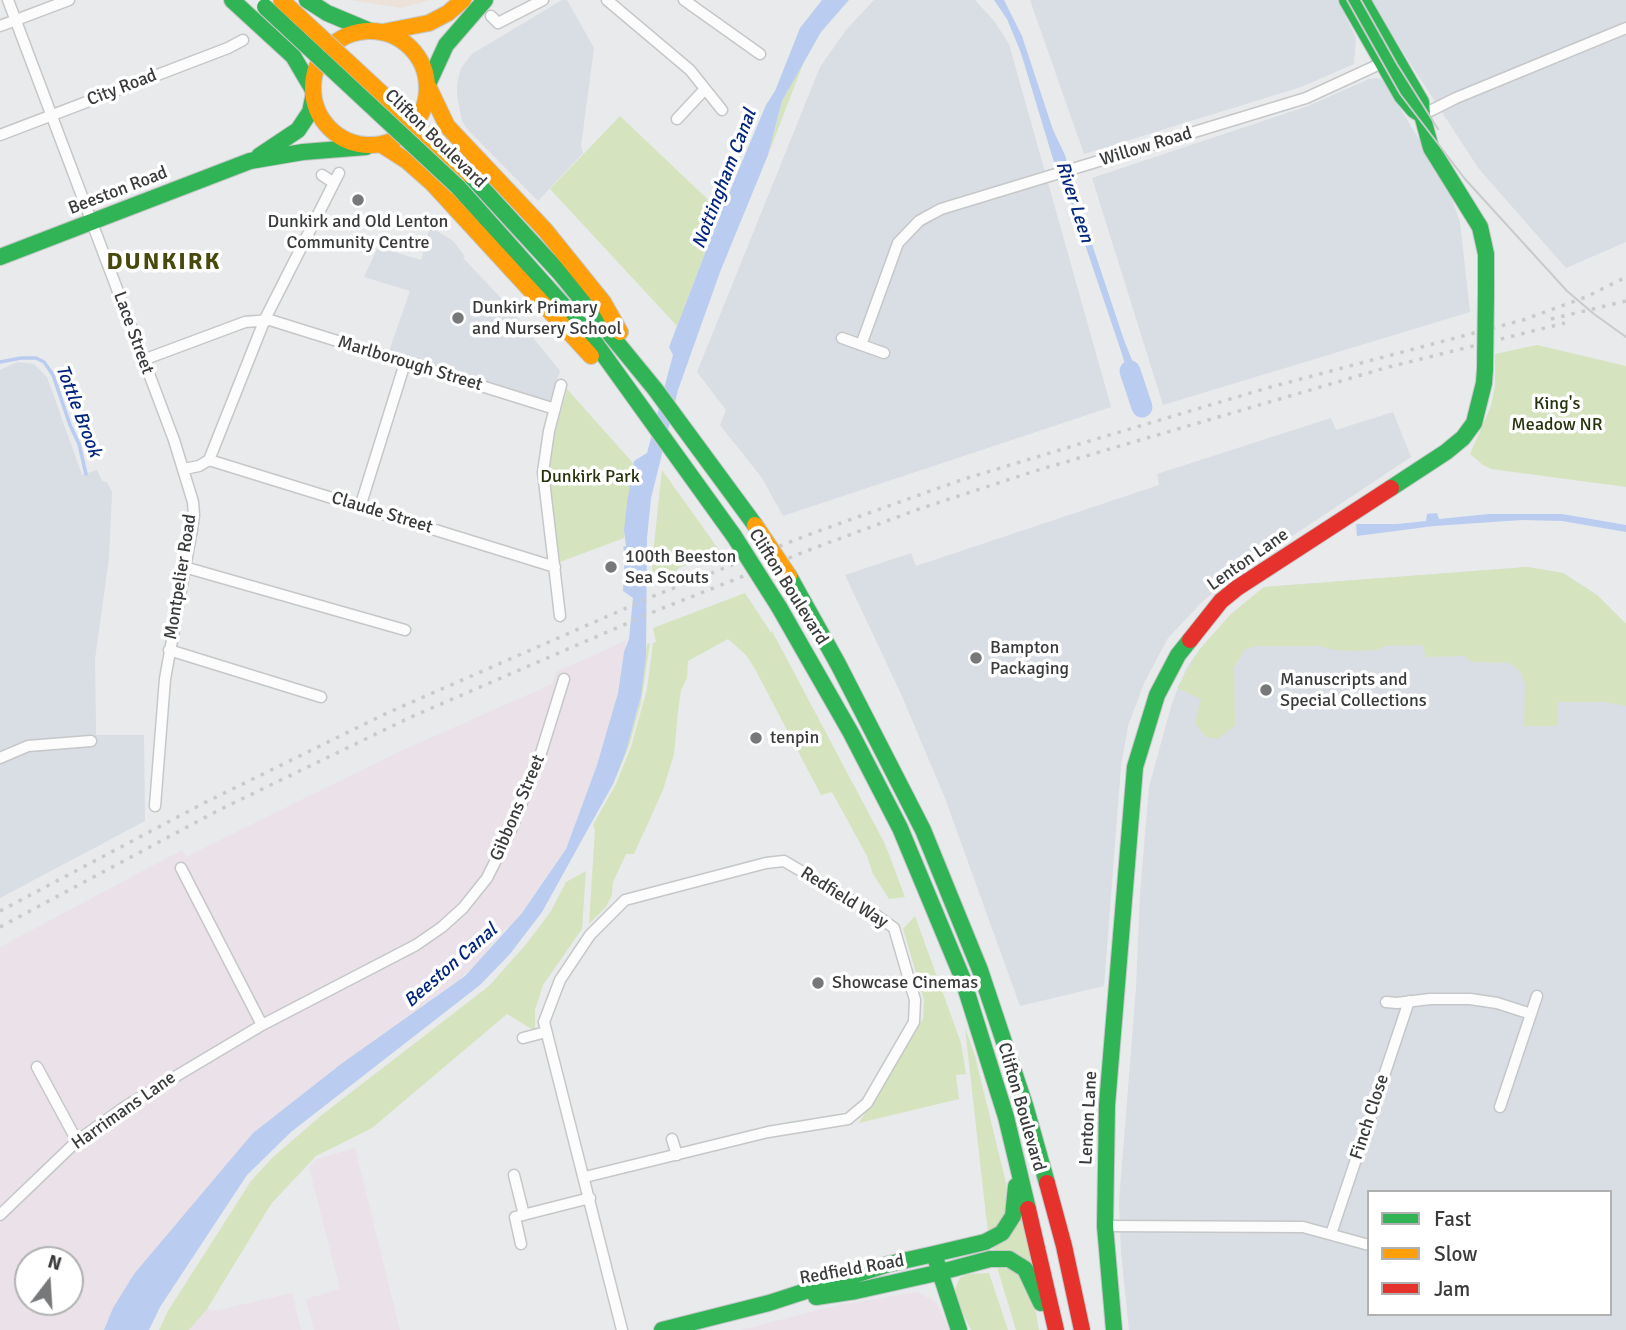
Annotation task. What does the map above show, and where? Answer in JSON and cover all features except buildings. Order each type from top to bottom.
[{"type":"main road","points":[[232,0],[293,56],[328,128],[345,140],[374,146],[407,161],[448,200],[643,409]]},
{"type":"main road","name":"Clifton Boulevard","points":[[281,0],[470,175],[559,272],[655,389],[755,524],[801,596],[923,830],[980,970],[1025,1105],[1064,1246],[1082,1330]]},
{"type":"main road","points":[[307,0],[327,13],[404,42],[413,49],[425,68],[429,85],[447,126],[545,230],[603,302],[655,389]]},
{"type":"main road","points":[[250,161],[298,130],[310,112],[317,68],[332,45],[356,33],[429,23],[448,13],[463,0]]},
{"type":"main road","points":[[250,161],[303,152],[374,146],[394,140],[415,124],[446,45],[485,0]]},
{"type":"main road","name":"Lenton Lane","points":[[1347,0],[1402,96],[1422,116]]},
{"type":"main road","name":"Lenton Lane","points":[[1114,1330],[1105,1226],[1107,1105],[1135,767],[1157,695],[1178,655],[1221,601],[1237,587],[1446,452],[1463,438],[1474,423],[1484,383],[1486,254],[1480,227],[1431,148],[1421,102],[1362,0]]},
{"type":"main road","name":"Clifton Boulevard","points":[[261,4],[458,187],[588,333],[734,536],[779,607],[851,733],[900,828],[962,977],[1010,1131],[1054,1330]]},
{"type":"main road","name":"Beeston Road","points":[[0,257],[250,161]]},
{"type":"main road","name":"Redfield Road","points":[[662,1330],[769,1303],[889,1265],[985,1242],[1002,1233],[1016,1208],[1010,1131]]},
{"type":"main road","points":[[934,1254],[959,1330]]},
{"type":"main road","name":"Redfield Road","points":[[769,1303],[856,1291],[990,1259],[1009,1259],[1025,1269],[1054,1330]]},
{"type":"street","name":"Lace Street","points":[[8,0],[184,469]]},
{"type":"street","points":[[0,26],[69,0]]},
{"type":"street","points":[[491,16],[498,23],[542,0]]},
{"type":"street","points":[[607,0],[691,70],[722,110]]},
{"type":"street","points":[[684,0],[760,54]]},
{"type":"street","points":[[1422,116],[1442,104],[1626,28]]},
{"type":"street","name":"City Road","points":[[0,135],[243,40]]},
{"type":"street","points":[[1382,63],[1386,43]]},
{"type":"street","name":"Willow Road","points":[[861,345],[898,243],[919,221],[941,209],[1307,98],[1382,63]]},
{"type":"street","points":[[677,119],[705,89]]},
{"type":"street","points":[[184,469],[199,466],[209,460],[265,319],[336,178],[321,175]]},
{"type":"street","points":[[143,360],[245,322],[265,319]]},
{"type":"street","name":"Marlborough Street","points":[[265,319],[555,409]]},
{"type":"street","points":[[842,338],[884,353]]},
{"type":"street","points":[[360,507],[405,363]]},
{"type":"street","points":[[560,616],[543,472],[561,385]]},
{"type":"street","name":"Claude Street","points":[[209,460],[555,567]]},
{"type":"street","name":"Montpelier Road","points":[[155,806],[169,650],[194,515],[191,490],[184,469]]},
{"type":"street","points":[[184,567],[405,631]]},
{"type":"street","points":[[169,650],[321,697]]},
{"type":"street","name":"Gibbons Street","points":[[262,1025],[416,945],[463,908],[491,872],[512,828],[541,753],[564,679]]},
{"type":"street","points":[[0,758],[28,746],[91,741]]},
{"type":"street","name":"Redfield Way","points":[[585,1177],[768,1132],[848,1119],[867,1103],[914,1022],[915,1000],[894,928],[784,861],[744,868],[625,900],[590,935],[560,980],[544,1022],[622,1330]]},
{"type":"street","points":[[181,868],[262,1025]]},
{"type":"street","points":[[1500,1107],[1536,996]]},
{"type":"street","points":[[1385,1002],[1430,999],[1486,1001],[1531,1014]]},
{"type":"street","name":"Finch Close","points":[[1331,1234],[1409,1001]]},
{"type":"street","name":"Harrimans Lane","points":[[0,1215],[77,1141],[164,1082],[262,1025]]},
{"type":"street","points":[[523,1038],[546,1032]]},
{"type":"street","points":[[37,1067],[77,1141]]},
{"type":"street","points":[[672,1139],[677,1155]]},
{"type":"street","points":[[514,1175],[524,1215]]},
{"type":"street","points":[[521,1244],[514,1217],[590,1198]]},
{"type":"street","points":[[1105,1226],[1303,1227],[1367,1244]]},
{"type":"shaded area","points":[[350,0],[431,0],[401,8]]},
{"type":"shaded area","points":[[562,0],[567,0],[594,48],[581,146],[583,153],[538,201],[467,129],[462,121],[457,84],[461,68],[472,54]]},
{"type":"shaded area","points":[[874,0],[975,0],[994,21],[1009,44],[1111,407],[783,516],[762,478],[720,425],[726,410],[697,372],[820,67],[846,30]]},
{"type":"shaded area","points":[[1030,0],[1338,0],[1356,38],[1354,64],[1301,87],[1084,154]]},
{"type":"shaded area","points":[[1372,0],[1626,0],[1626,242],[1566,268],[1479,169]]},
{"type":"shaded area","points":[[1378,78],[1384,81],[1448,188],[1460,222],[1470,312],[1163,405],[1092,178],[1308,106],[1369,79]]},
{"type":"shaded area","name":"Dunkirk Primary and Nursery School","points":[[430,227],[452,240],[465,256],[463,258],[501,298],[560,371],[550,403],[389,351],[410,291],[364,277],[378,247],[421,260]]},
{"type":"shaded area","points":[[17,362],[34,364],[47,377],[82,475],[97,470],[112,492],[109,558],[95,659],[96,735],[144,735],[145,821],[0,898],[0,370]]},
{"type":"shaded area","points":[[1393,412],[1411,457],[1229,578],[1168,638],[1144,683],[1128,726],[1121,766],[1104,986],[1020,1006],[945,798],[901,694],[845,575],[911,553],[916,566],[1159,485],[1157,474],[1331,418],[1336,430]]},
{"type":"shaded area","points":[[1527,567],[1563,573],[1597,595],[1626,624],[1626,1330],[1129,1330],[1119,1202],[1149,787],[1172,703],[1186,669],[1231,614],[1264,587]]},
{"type":"shaded area","points":[[627,640],[614,710],[566,849],[522,913],[456,982],[341,1064],[253,1133],[106,1323],[104,1330],[0,1330],[0,947],[182,850],[186,857],[392,755],[552,684],[556,672]]},
{"type":"shaded area","points":[[355,1148],[400,1330],[314,1330],[306,1299],[340,1289],[309,1167],[317,1159]]},
{"type":"shaded area","points":[[917,1292],[937,1303],[949,1330],[741,1330],[838,1305]]},
{"type":"shaded area","points":[[292,1293],[301,1330],[189,1330],[207,1309],[215,1311]]},
{"type":"green space","points":[[805,59],[790,98],[768,155],[782,101]]},
{"type":"green space","points":[[620,116],[721,212],[677,326],[550,189]]},
{"type":"green space","name":"King's Meadow NR","points":[[1537,345],[1626,366],[1626,487],[1491,469],[1470,454],[1491,406],[1495,386],[1495,354]]},
{"type":"green space","name":"Dunkirk Park","points":[[567,389],[633,463],[624,538],[560,562],[549,501],[549,468]]},
{"type":"green space","points":[[662,470],[722,554],[678,568],[675,575],[653,584],[652,563]]},
{"type":"green space","points":[[1527,567],[1563,573],[1597,595],[1626,624],[1626,706],[1605,702],[1558,702],[1558,726],[1524,726],[1525,683],[1520,671],[1509,663],[1471,662],[1465,656],[1426,657],[1422,645],[1384,646],[1377,650],[1355,651],[1320,646],[1256,646],[1245,649],[1234,667],[1235,726],[1217,739],[1206,737],[1195,723],[1201,699],[1177,688],[1199,650],[1231,614],[1264,587]]},
{"type":"green space","points":[[745,593],[770,631],[768,633],[772,631],[885,844],[905,897],[889,899],[873,874],[867,856],[832,792],[821,795],[755,669],[746,655],[728,639],[688,661],[687,678],[681,690],[674,754],[663,790],[634,854],[626,854],[613,882],[612,895],[606,907],[589,924],[595,830],[593,825],[616,784],[631,747],[647,689],[653,643],[656,642],[653,628]]},
{"type":"green space","points":[[650,643],[641,703],[629,746],[613,785],[576,849],[613,784],[638,709],[647,644]]},
{"type":"green space","points":[[586,871],[582,929],[543,985],[535,1010],[535,1031],[507,1014],[372,1128],[316,1156],[271,1204],[207,1309],[189,1330],[159,1330],[168,1311],[251,1181],[272,1158],[323,1114],[489,986],[551,911],[566,882]]},
{"type":"green space","points":[[915,916],[961,1043],[966,1074],[956,1075],[959,1099],[859,1123],[923,1019],[924,1000],[903,929]]},
{"type":"green space","points":[[965,1028],[975,1056],[1006,1183],[1008,1201],[1004,1214],[997,1226],[988,1233]]},
{"type":"green space","points":[[1021,1211],[1032,1264],[994,1251],[991,1245]]},
{"type":"green space","points":[[997,1267],[1015,1270],[1032,1291],[1039,1330],[1016,1330]]},
{"type":"green space","points":[[989,1273],[1008,1330],[971,1330],[955,1298],[960,1278],[967,1274]]},
{"type":"water","points":[[822,0],[849,0],[821,32],[782,101],[768,155],[720,272],[678,390],[651,498],[647,538],[646,656],[641,696],[626,751],[613,784],[542,912],[510,954],[480,985],[291,1132],[247,1175],[160,1307],[149,1330],[104,1330],[113,1308],[134,1274],[253,1133],[341,1064],[465,976],[522,913],[566,849],[597,765],[618,693],[624,652],[629,639],[633,598],[623,591],[623,547],[626,546],[624,530],[634,461],[647,453],[673,355],[669,347],[721,212],[800,28]]},
{"type":"water","points":[[994,0],[1004,0],[1022,36],[1053,130],[1065,155],[1124,340],[1146,395],[1135,399],[1070,200],[1053,159],[1021,53],[1007,19]]},
{"type":"water","points":[[1437,513],[1439,519],[1489,514],[1562,514],[1626,525],[1626,532],[1562,521],[1522,520],[1434,526],[1357,536],[1356,524],[1426,521],[1427,514]]},
{"type":"waterway","name":"Tottle Brook","points":[[0,362],[21,358],[36,358],[44,362],[53,375],[79,444],[86,474]]},
{"type":"waterway","name":"River Leen","points":[[1130,371],[1142,407]]},
{"type":"tram line","points":[[1347,0],[1400,94],[1465,179],[1567,291],[1626,337]]},
{"type":"tram line","points":[[1361,0],[1438,129]]},
{"type":"railway","points":[[0,911],[204,803],[387,713],[656,595],[813,533],[961,480],[1086,442],[1267,388],[1523,320],[1586,297],[1626,277]]},
{"type":"railway","points":[[1551,319],[1626,301]]},
{"type":"railway","points":[[0,927],[219,810],[411,717],[658,610],[809,550],[919,509],[1035,471],[1385,368],[1565,323]]},
{"type":"traffic: fast","points":[[232,0],[293,56],[313,90]]},
{"type":"traffic: fast","points":[[307,0],[327,13],[370,31]]},
{"type":"traffic: fast","points":[[429,82],[446,45],[485,0]]},
{"type":"traffic: fast","points":[[1347,0],[1402,96],[1422,115]]},
{"type":"traffic: fast","points":[[1362,0],[1421,102],[1431,148],[1480,227],[1486,254],[1486,293]]},
{"type":"traffic: fast","points":[[265,7],[458,187]]},
{"type":"traffic: fast","points":[[259,156],[298,130],[310,112],[313,98]]},
{"type":"traffic: fast","points":[[0,257],[250,161],[303,152],[366,147]]},
{"type":"traffic: fast","points":[[470,175],[559,272],[655,389],[755,525]]},
{"type":"traffic: fast","points":[[458,187],[588,333],[734,536]]},
{"type":"traffic: fast","points":[[1485,369],[1486,293]]},
{"type":"traffic: fast","points":[[1391,488],[1463,438],[1474,423],[1485,369]]},
{"type":"traffic: fast","points":[[734,536],[779,607]]},
{"type":"traffic: fast","points":[[789,576],[838,664],[923,830],[980,970],[1025,1105],[1047,1183]]},
{"type":"traffic: fast","points":[[779,607],[851,733],[900,828],[962,977],[1006,1117],[1028,1209]]},
{"type":"traffic: fast","points":[[1114,1330],[1105,1226],[1107,1105],[1135,767],[1157,695],[1178,655],[1190,640]]},
{"type":"traffic: fast","points":[[934,1254],[985,1242],[1002,1233],[1013,1216],[1016,1186]]},
{"type":"traffic: fast","points":[[662,1330],[769,1303],[889,1264],[934,1254],[959,1330]]},
{"type":"traffic: fast","points":[[941,1272],[990,1259],[1009,1259],[1025,1269],[1041,1303]]},
{"type":"traffic: fast","points":[[816,1297],[941,1272]]},
{"type":"traffic: slow","points":[[281,0],[470,175]]},
{"type":"traffic: slow","points":[[383,32],[429,23],[448,13],[463,0]]},
{"type":"traffic: slow","points":[[370,31],[392,35],[411,47],[423,66],[427,88],[423,110],[411,129],[392,141],[370,145],[348,141],[329,129],[317,110],[313,88],[317,66],[329,47],[348,35],[370,31]]},
{"type":"traffic: slow","points":[[429,88],[447,126],[545,230],[603,302],[620,332]]},
{"type":"traffic: slow","points":[[382,145],[407,161],[432,183],[591,356]]},
{"type":"traffic: slow","points":[[755,525],[789,576]]},
{"type":"traffic: jam","points":[[1190,640],[1221,601],[1237,588],[1391,488]]},
{"type":"traffic: jam","points":[[1047,1183],[1082,1330]]},
{"type":"traffic: jam","points":[[1028,1209],[1056,1330]]},
{"type":"place","name":"Dunkirk and Old Lenton Community Centre","points":[[358,200]]},
{"type":"place","name":"Dunkirk Primary and Nursery School","points":[[458,318]]},
{"type":"place","name":"100th Beeston Sea Scouts","points":[[611,567]]},
{"type":"place","name":"Bampton Packaging","points":[[976,658]]},
{"type":"place","name":"Manuscripts and Special Collections","points":[[1266,690]]},
{"type":"place","name":"tenpin","points":[[756,738]]},
{"type":"place","name":"Showcase Cinemas","points":[[818,983]]},
{"type":"district","name":"DUNKIRK","points":[[164,263]]},
{"type":"water label","name":"Nottingham Canal","points":[[725,179]]},
{"type":"water label","name":"Beeston Canal","points":[[451,966]]}]
